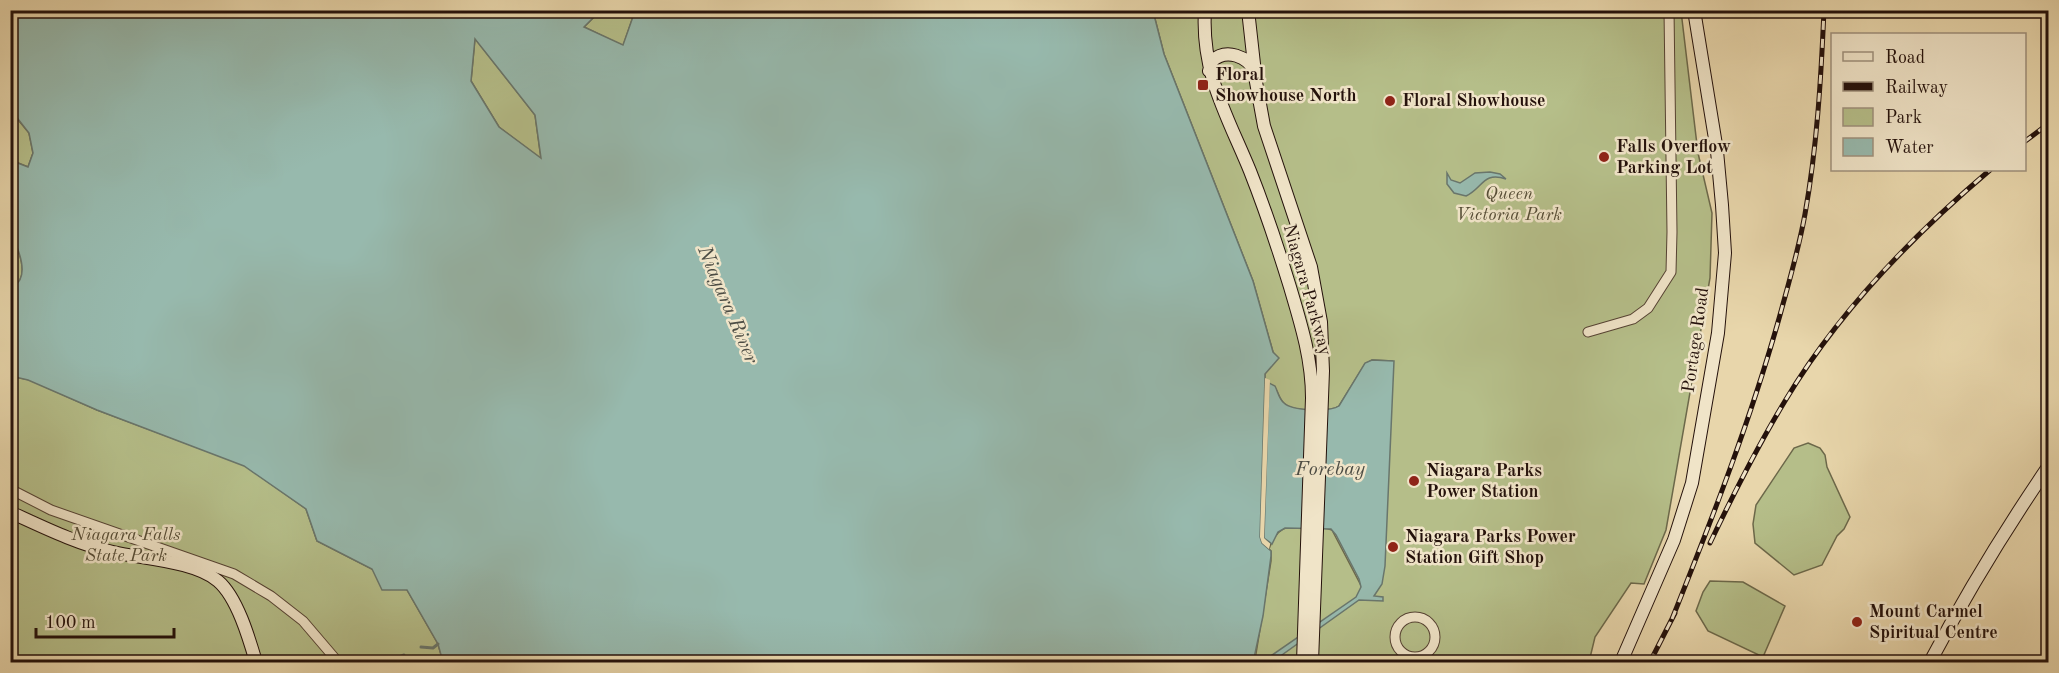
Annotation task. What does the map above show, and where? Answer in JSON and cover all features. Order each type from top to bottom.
[{"type":"main road","name":"Niagara Parkway","points":[[1205,10],[1204,41],[1209,72],[1264,207],[1276,243],[1307,346],[1317,407]]},
{"type":"main road","name":"Niagara Parkway","points":[[1248,10],[1261,112],[1268,141],[1306,250],[1316,288],[1322,332],[1307,637],[1303,663]]},
{"type":"main road","name":"Portage Road","points":[[1621,663],[1674,540],[1692,483],[1718,333],[1725,253],[1722,205],[1694,10]]},
{"type":"main road","points":[[1209,72],[1212,61],[1227,54],[1247,61],[1256,73]]},
{"type":"main road","points":[[1930,663],[1975,580],[2049,467]]},
{"type":"main road","points":[[10,512],[58,533],[111,552],[198,570],[217,580],[225,588],[248,636],[256,663]]},
{"type":"main road","name":"Niagara Parkway","points":[[1312,663],[1307,637],[1314,622],[1313,532]]},
{"type":"street","points":[[1588,332],[1633,319],[1648,308],[1671,272],[1669,10]]},
{"type":"street","points":[[10,489],[51,510],[234,574],[271,596],[303,621],[338,663]]},
{"type":"street","points":[[1416,616],[1428,621],[1432,626],[1435,639],[1430,650],[1418,656],[1405,654],[1395,638],[1396,631],[1403,620],[1416,616]]},
{"type":"green space","points":[[600,11],[635,11],[623,46],[584,27]]},
{"type":"green space","name":"Queen Victoria Park","points":[[1153,11],[1681,11],[1698,153],[1712,213],[1710,278],[1666,530],[1644,584],[1631,583],[1595,637],[1589,662],[1257,662],[1255,660],[1271,561],[1269,549],[1272,541],[1283,529],[1308,527],[1332,530],[1365,593],[1377,577],[1379,578],[1392,361],[1372,360],[1365,364],[1339,406],[1335,408],[1304,410],[1290,407],[1282,402],[1273,386],[1264,383],[1273,352],[1253,281],[1164,54]]},
{"type":"green space","points":[[475,38],[535,115],[541,159],[499,127],[471,81]]},
{"type":"green space","points":[[10,110],[29,133],[33,153],[28,167],[11,160]]},
{"type":"green space","points":[[10,233],[19,254],[22,269],[18,282],[13,287],[11,286]]},
{"type":"green space","name":"Niagara Falls State Park","points":[[10,376],[30,380],[97,410],[244,465],[306,509],[317,541],[407,590],[438,644],[443,662],[11,662]]},
{"type":"green space","points":[[1808,443],[1820,448],[1825,455],[1827,467],[1850,517],[1822,565],[1794,575],[1755,543],[1753,524],[1756,505],[1794,448]]},
{"type":"green space","points":[[1710,581],[1743,582],[1785,606],[1763,657],[1708,631],[1696,611]]},
{"type":"water","name":"Niagara River","points":[[11,11],[600,11],[584,27],[623,45],[635,11],[1153,11],[1164,54],[1253,281],[1273,352],[1279,358],[1265,374],[1260,537],[1262,543],[1271,551],[1271,556],[1263,616],[1254,658],[1257,662],[443,662],[438,644],[407,590],[382,590],[372,569],[317,541],[306,509],[244,466],[97,410],[28,380],[11,376],[11,286],[13,287],[18,282],[22,269],[11,233],[10,160],[28,167],[33,153],[29,133],[11,110]],"holes":[[[475,39],[535,115],[541,158],[499,127],[471,81]]]},
{"type":"water","points":[[1447,173],[1451,180],[1460,183],[1475,173],[1500,174],[1506,179],[1492,177],[1466,196],[1454,193],[1447,184]]},
{"type":"water","name":"Forebay","points":[[1372,360],[1394,361],[1385,566],[1382,584],[1374,596],[1383,597],[1383,601],[1359,600],[1272,662],[1262,662],[1356,597],[1361,587],[1359,579],[1331,529],[1285,528],[1278,532],[1272,544],[1264,538],[1269,383],[1275,386],[1281,400],[1288,406],[1311,410],[1334,408],[1339,406],[1365,363]]},
{"type":"pier","points":[[1265,378],[1270,380],[1264,538],[1270,544],[1269,549],[1262,543],[1260,537]]},
{"type":"waterway","points":[[421,647],[433,648],[438,644]]},
{"type":"waterway","points":[[387,662],[404,655]]},
{"type":"railway","points":[[1672,619],[1744,431],[1769,354],[1797,252],[1803,227],[1815,138],[1824,10]]},
{"type":"railway","points":[[2026,140],[2048,124]]},
{"type":"railway","points":[[1710,543],[1775,418],[1828,337],[1852,306],[1904,249],[1989,171]]},
{"type":"railway","points":[[1650,662],[1675,613]]},
{"type":"place","name":"Floral Showhouse North","points":[[1203,85]]},
{"type":"place","name":"Floral Showhouse","points":[[1390,101]]},
{"type":"place","name":"Falls Overflow Parking Lot","points":[[1604,157]]},
{"type":"place","name":"Niagara Parks Power Station","points":[[1414,481]]},
{"type":"place","name":"Niagara Parks Power Station Gift Shop","points":[[1393,547]]},
{"type":"place","name":"Mount Carmel Spiritual Centre","points":[[1857,622]]}]
